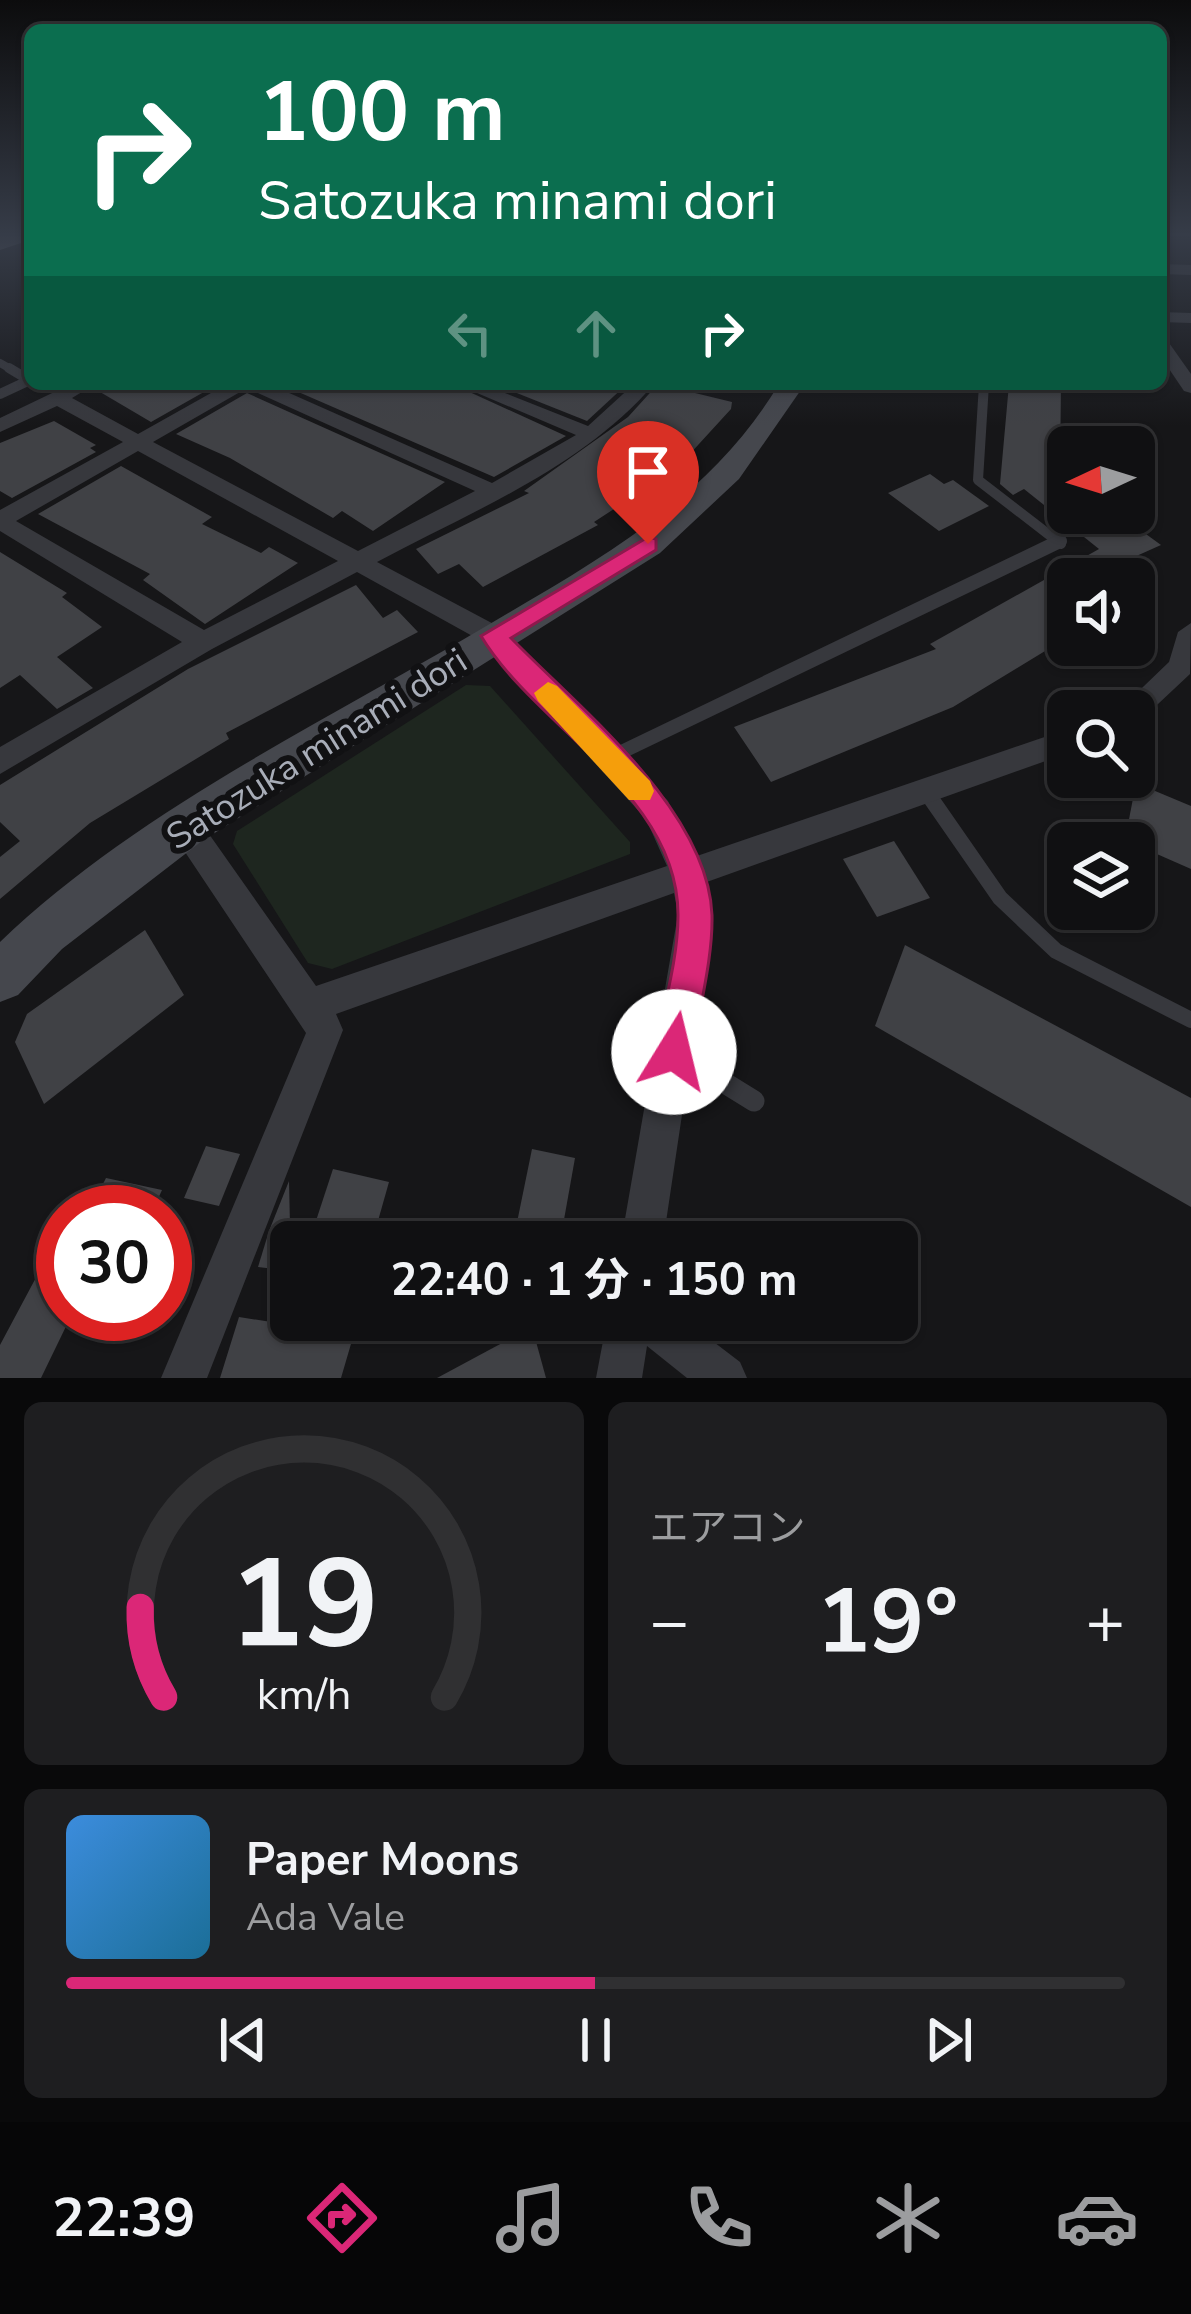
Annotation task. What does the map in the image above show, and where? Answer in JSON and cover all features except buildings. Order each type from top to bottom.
[{"type":"street","points":[[1167,352],[1189,383]]},
{"type":"street","points":[[0,426],[74,390]]},
{"type":"street","points":[[203,642],[0,520],[231,390]]},
{"type":"street","points":[[267,390],[494,492]]},
{"type":"street","points":[[480,390],[591,434]]},
{"type":"street","points":[[6,747],[494,492],[591,434],[639,390]]},
{"type":"street","name":"Satozuka minami dori","points":[[0,977],[45,932],[186,826],[648,544],[716,489],[768,429],[788,390]]},
{"type":"street","points":[[57,398],[494,636],[657,810],[686,871],[695,914],[646,1221]]},
{"type":"street","points":[[1155,690],[1181,667],[1191,632]]},
{"type":"street","points":[[311,1005],[1047,748]]},
{"type":"street","points":[[184,1378],[325,1030],[186,826]]},
{"type":"street","points":[[619,1378],[625,1341]]},
{"type":"street","points":[[676,1341],[724,1378]]},
{"type":"lane","points":[[609,758],[1063,543],[978,480],[984,390]]},
{"type":"lane","points":[[925,790],[1000,898],[1056,951],[1191,1019]]},
{"type":"lane","points":[[674,1052],[754,1101]]},
{"type":"shaded area","points":[[466,685],[490,686],[630,842],[630,854],[332,969],[308,963],[233,844],[237,831]]},
{"type":"slow traffic","points":[[548,693],[639,791]]},
{"type":"route","points":[[648,544],[494,636],[657,810],[686,871],[695,914],[674,1052]]}]
